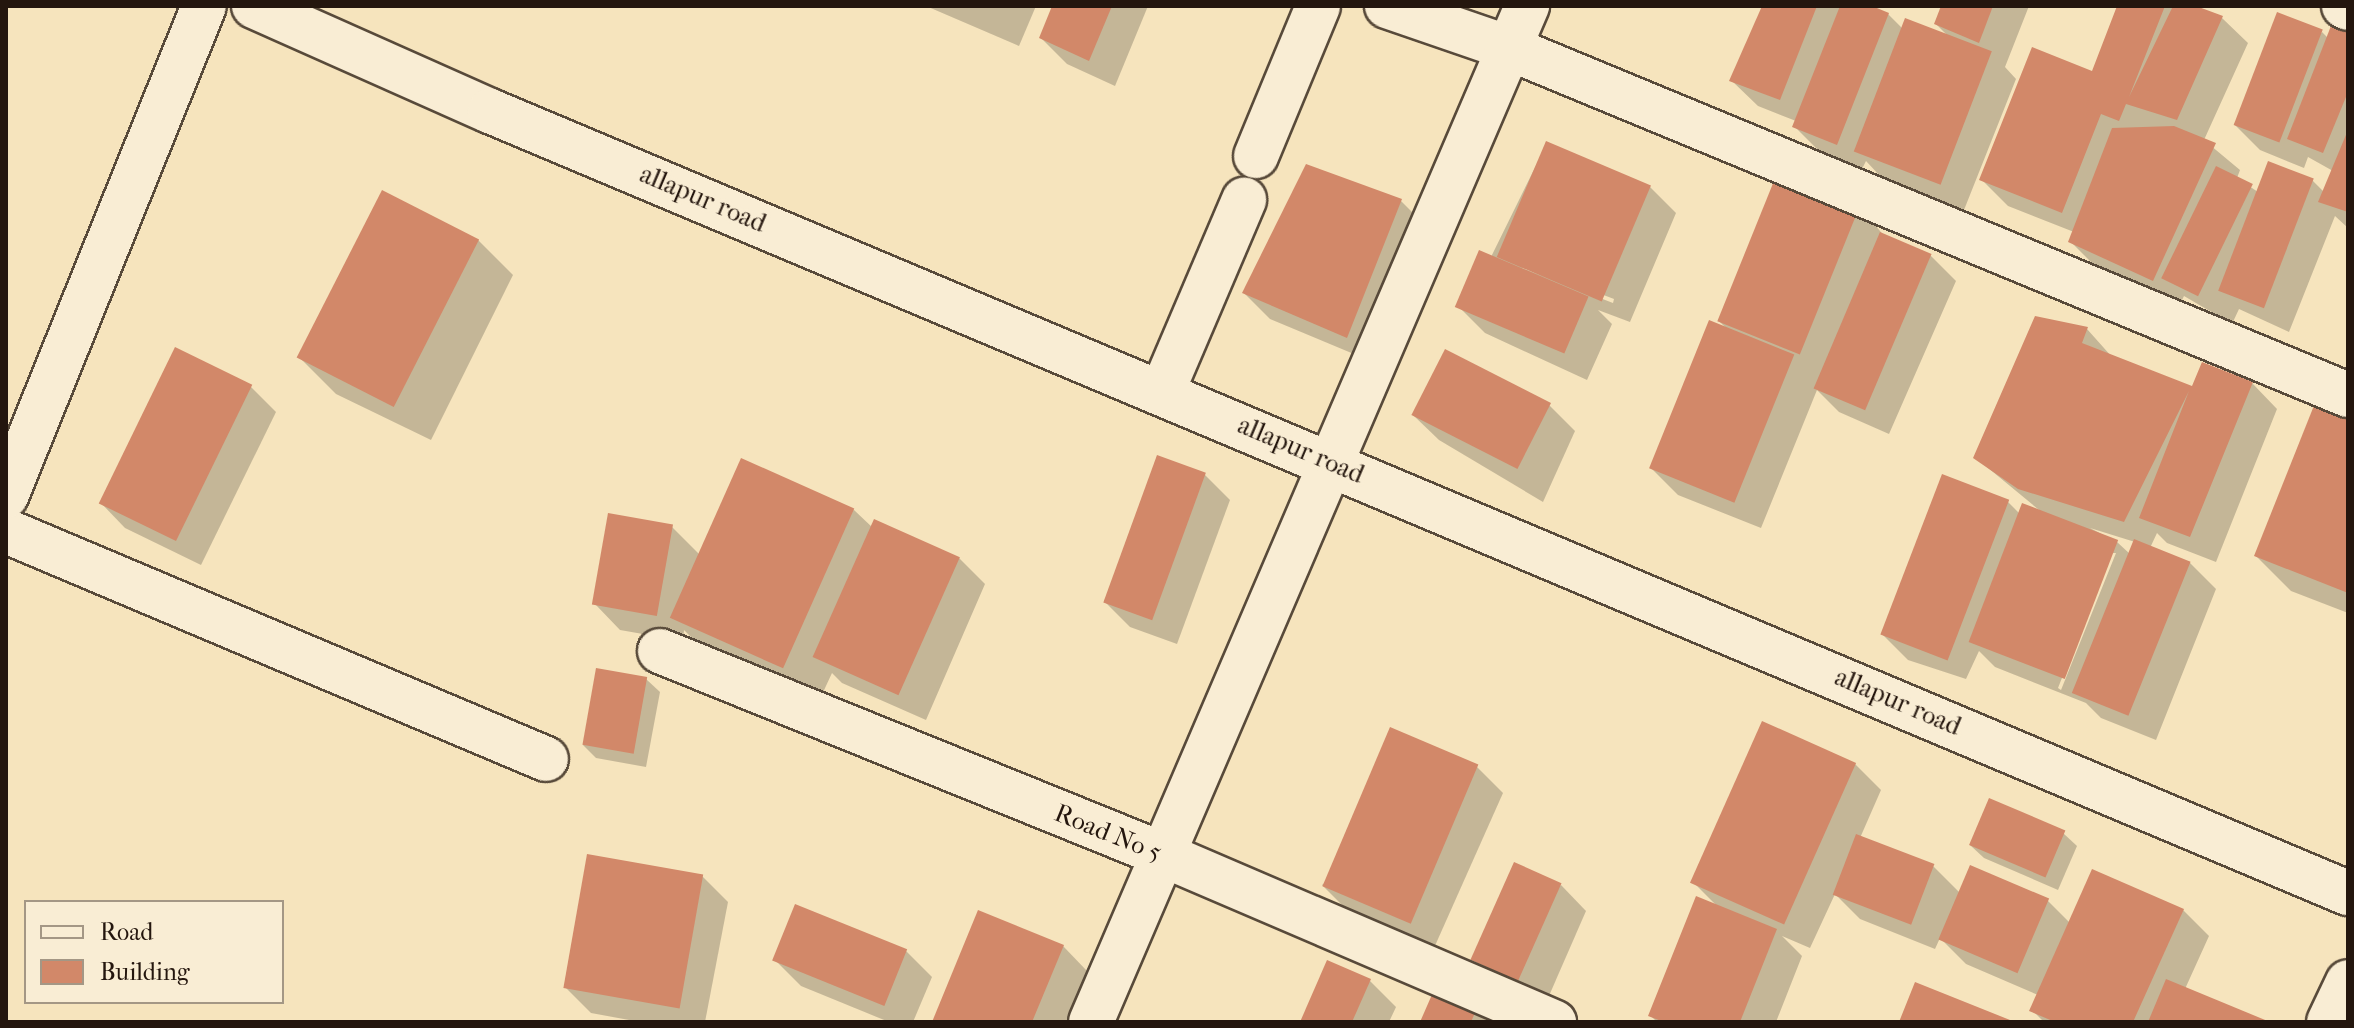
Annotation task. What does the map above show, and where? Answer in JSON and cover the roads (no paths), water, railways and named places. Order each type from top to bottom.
[{"type":"street","points":[[6,496],[204,6]]},
{"type":"street","name":"allapur road","points":[[254,6],[504,117],[1163,390],[2348,893]]},
{"type":"street","points":[[1256,156],[1318,6]]},
{"type":"street","points":[[1387,6],[1509,48],[2348,395]]},
{"type":"street","points":[[1091,1022],[1159,853],[1527,6]]},
{"type":"street","points":[[1163,390],[1244,200]]},
{"type":"street","points":[[6,531],[546,759]]},
{"type":"street","name":"Road No 5","points":[[660,651],[1159,853],[1554,1022]]},
{"type":"street","points":[[2329,1022],[2348,982]]}]
